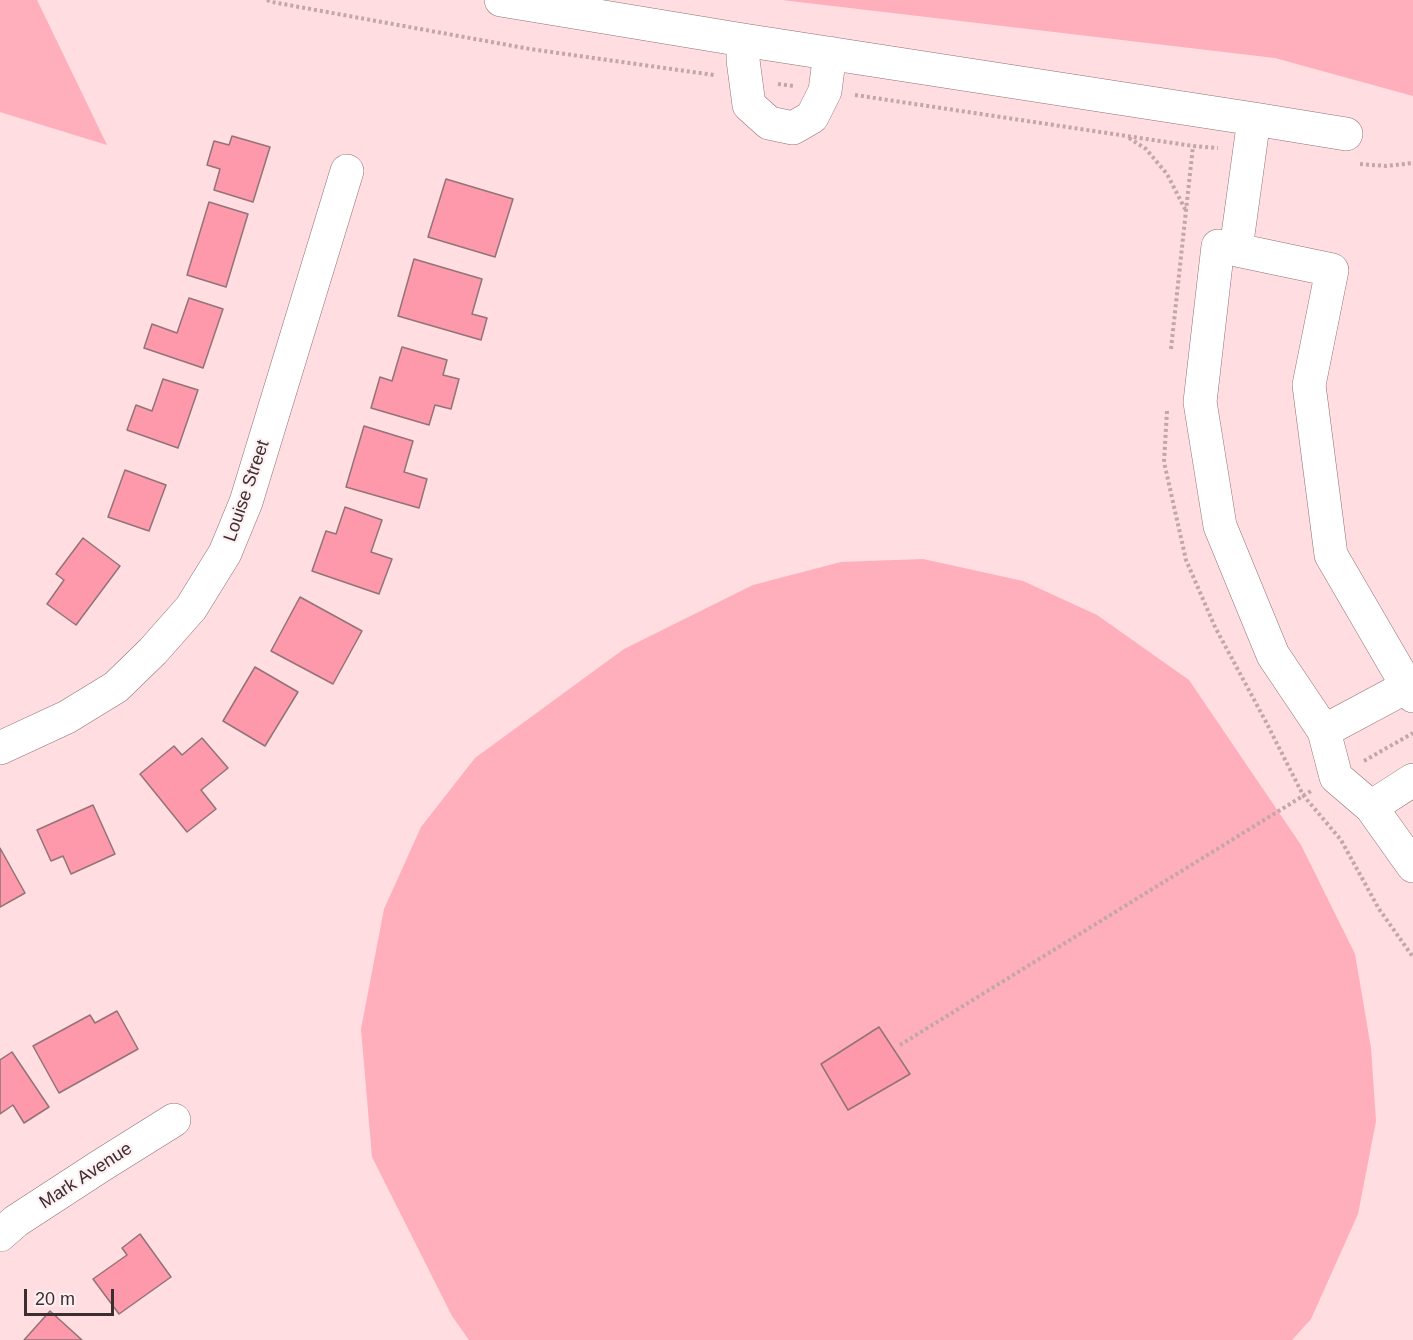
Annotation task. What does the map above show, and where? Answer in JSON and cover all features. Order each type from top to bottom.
[{"type":"street","points":[[501,0],[1346,134]]},
{"type":"street","points":[[743,40],[743,60],[749,105],[769,123],[793,128],[812,117],[825,91],[830,53]]},
{"type":"street","points":[[1236,249],[1254,119]]},
{"type":"street","name":"Louise Street","points":[[0,748],[67,717],[116,687],[153,651],[191,608],[225,553],[246,502],[346,171]]},
{"type":"street","points":[[1324,731],[1410,691],[1331,555],[1309,385],[1332,270],[1218,246],[1200,402],[1220,526],[1273,655],[1324,731],[1336,777],[1371,807],[1413,866]]},
{"type":"street","points":[[1371,807],[1413,780]]},
{"type":"street","name":"Mark Avenue","points":[[0,1235],[16,1221],[174,1120]]},
{"type":"path","points":[[1126,136],[1146,148],[1167,174],[1186,211]]},
{"type":"path","points":[[900,1046],[1303,795],[1413,733]]},
{"type":"shaded area","points":[[0,0],[37,0],[107,145],[0,112]]},
{"type":"shaded area","points":[[782,0],[1413,0],[1413,96],[1275,58]]},
{"type":"shaded area","points":[[923,559],[1023,581],[1097,615],[1189,680],[1301,845],[1355,954],[1371,1048],[1376,1121],[1358,1214],[1311,1319],[1292,1340],[469,1340],[452,1316],[372,1157],[361,1029],[384,909],[421,827],[475,758],[624,649],[753,585],[841,562]]},
{"type":"building","points":[[232,136],[270,147],[253,202],[214,190],[220,169],[207,165],[214,141],[229,145]]},
{"type":"building","points":[[446,179],[513,199],[495,257],[428,237]]},
{"type":"building","points":[[209,202],[248,214],[226,287],[187,275]]},
{"type":"building","points":[[414,259],[482,279],[472,314],[487,318],[481,340],[398,316]]},
{"type":"building","points":[[189,298],[223,309],[203,368],[144,348],[152,324],[177,333]]},
{"type":"building","points":[[402,347],[447,360],[443,375],[459,379],[451,409],[435,405],[429,425],[371,408],[380,377],[392,381]]},
{"type":"building","points":[[163,379],[198,390],[178,448],[127,430],[136,405],[152,411]]},
{"type":"building","points":[[364,426],[413,441],[404,472],[427,479],[419,508],[346,487]]},
{"type":"building","points":[[125,470],[166,485],[149,531],[108,517]]},
{"type":"building","points":[[345,507],[382,520],[371,552],[392,559],[379,594],[312,571],[326,531],[336,534]]},
{"type":"building","points":[[83,538],[120,566],[76,625],[47,604],[64,580],[56,574]]},
{"type":"building","points":[[300,597],[362,631],[333,684],[271,651]]},
{"type":"building","points":[[255,667],[298,692],[265,746],[223,721]]},
{"type":"building","points":[[202,738],[228,768],[201,790],[216,809],[187,832],[140,774],[174,746],[182,755]]},
{"type":"building","points":[[93,805],[115,854],[71,874],[63,856],[51,861],[37,830]]},
{"type":"building","points":[[0,848],[25,893],[0,907]]},
{"type":"building","points":[[117,1011],[138,1049],[59,1093],[33,1046],[90,1015],[95,1023]]},
{"type":"building","points":[[879,1027],[910,1074],[848,1110],[821,1064]]},
{"type":"building","points":[[12,1052],[49,1107],[24,1123],[13,1105],[0,1114],[0,1060]]},
{"type":"building","points":[[140,1234],[171,1277],[119,1314],[93,1279],[127,1255],[122,1248]]},
{"type":"building","points":[[50,1311],[82,1340],[24,1340]]}]
